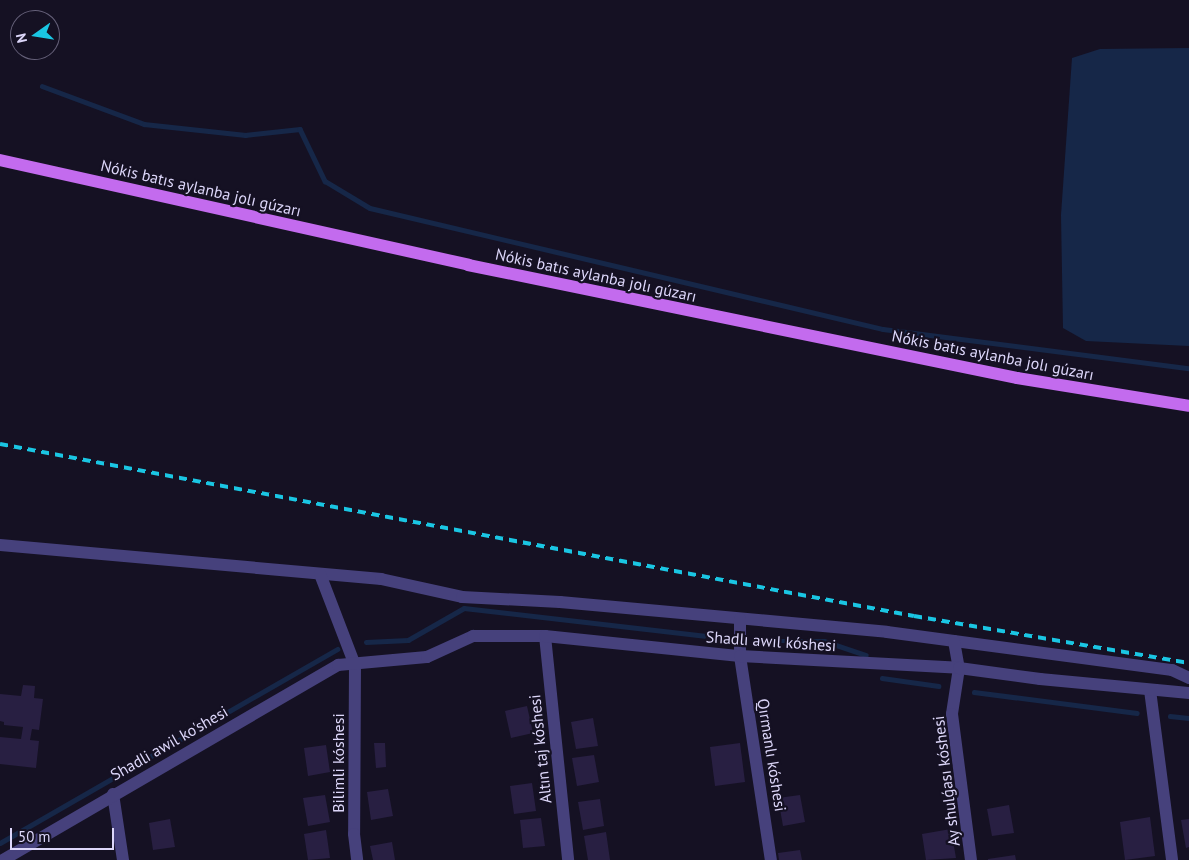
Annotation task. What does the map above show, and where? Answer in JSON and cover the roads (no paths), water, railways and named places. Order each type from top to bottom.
[{"type":"main road","name":"Nókis batıs aylanba jolı gúzarı","points":[[0,160],[478,267],[1017,378],[1189,406]]},
{"type":"street","points":[[0,545],[381,579],[462,597],[560,602],[954,641],[1172,670],[1189,678]]},
{"type":"street","points":[[320,574],[354,665]]},
{"type":"street","name":"Qırmanlı kóshesi","points":[[740,619],[740,656],[771,860]]},
{"type":"street","name":"Shadlı awıl kóshesi","points":[[354,665],[426,657],[472,636],[545,636],[740,656],[959,668],[1189,693]]},
{"type":"street","name":"Altın taj kóshesi","points":[[545,636],[568,860]]},
{"type":"street","name":"Ay shulǵası kóshesi","points":[[954,641],[959,668],[952,714],[972,860]]},
{"type":"street","name":"Shadli awil ko'shesi","points":[[3,860],[113,794],[338,665],[354,665]]},
{"type":"street","name":"Bilimli kóshesi","points":[[354,665],[354,834],[357,860]]},
{"type":"street","points":[[1150,690],[1172,860]]},
{"type":"street","points":[[113,794],[123,860]]},
{"type":"water","points":[[1189,48],[1189,346],[1086,341],[1063,328],[1061,215],[1072,58],[1100,49]]},
{"type":"waterway","points":[[42,86],[144,124],[245,135],[300,129],[325,181],[370,208],[883,329],[1189,368]]},
{"type":"waterway","points":[[366,642],[408,640],[464,608],[732,639]]},
{"type":"waterway","points":[[754,641],[824,641],[866,655]]},
{"type":"waterway","points":[[0,843],[337,649]]},
{"type":"waterway","points":[[882,678],[938,686]]},
{"type":"waterway","points":[[974,692],[1137,713]]},
{"type":"waterway","points":[[1170,716],[1189,718]]},
{"type":"railway","points":[[0,444],[914,616],[1189,663]]}]
